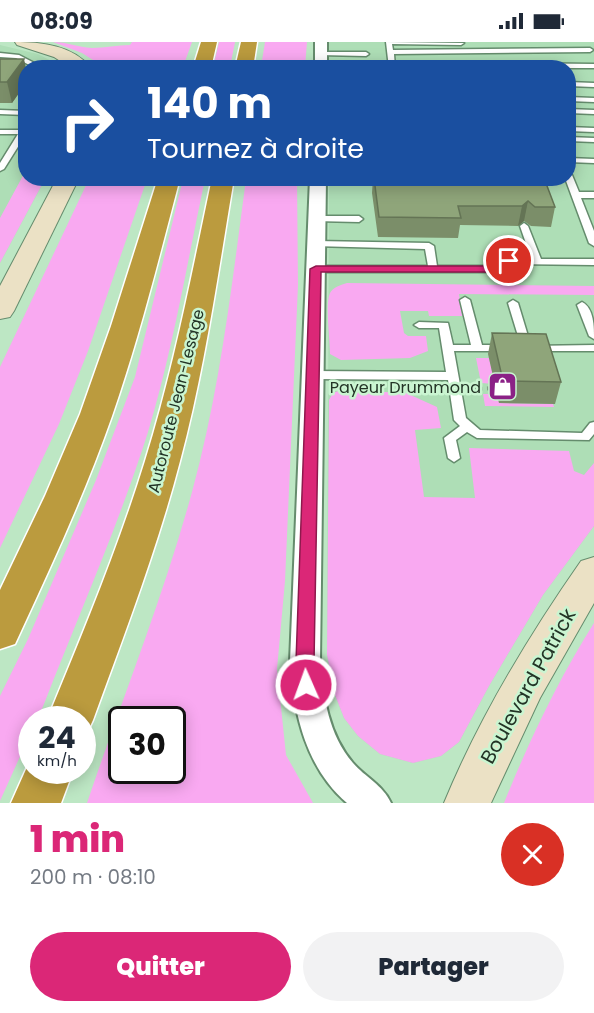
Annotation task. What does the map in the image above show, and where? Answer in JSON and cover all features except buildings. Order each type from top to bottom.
[{"type":"highway","points":[[203,60],[209,42]]},
{"type":"highway","points":[[246,60],[249,42]]},
{"type":"highway","points":[[0,631],[64,494],[97,412],[128,319],[167,186]]},
{"type":"highway","name":"Autoroute Jean-Lesage","points":[[75,706],[145,518],[168,446],[191,350],[222,186]]},
{"type":"highway","points":[[36,803],[44,784]]},
{"type":"street","points":[[23,42],[51,50],[69,60]]},
{"type":"street","points":[[0,311],[64,186]]},
{"type":"street","points":[[319,186],[316,244],[306,685],[316,730],[325,752],[342,777],[375,803]]},
{"type":"street","name":"Boulevard Patrick","points":[[467,803],[537,663],[594,572]]},
{"type":"lane","points":[[391,60],[389,42],[470,43]]},
{"type":"lane","points":[[592,42],[590,50],[594,57]]},
{"type":"lane","points":[[321,48],[366,54]]},
{"type":"lane","points":[[390,51],[590,50]]},
{"type":"lane","points":[[500,51],[501,60]]},
{"type":"lane","points":[[0,54],[17,56],[25,60]]},
{"type":"lane","points":[[576,66],[594,66]]},
{"type":"lane","points":[[576,84],[594,85]]},
{"type":"lane","points":[[576,99],[594,100]]},
{"type":"lane","points":[[576,111],[594,112]]},
{"type":"lane","points":[[0,112],[18,113]]},
{"type":"lane","points":[[576,129],[594,130]]},
{"type":"lane","points":[[0,132],[18,132]]},
{"type":"lane","points":[[576,139],[594,140]]},
{"type":"lane","points":[[0,169],[18,140]]},
{"type":"lane","points":[[576,160],[594,160]]},
{"type":"lane","points":[[576,167],[594,168]]},
{"type":"lane","points":[[572,186],[594,243]]},
{"type":"lane","points":[[576,195],[594,195]]},
{"type":"lane","points":[[317,219],[359,219]]},
{"type":"lane","points":[[524,226],[537,261]]},
{"type":"lane","points":[[316,244],[429,246],[433,269]]},
{"type":"lane","points":[[316,269],[491,269],[509,261],[594,262]]},
{"type":"lane","points":[[465,300],[477,348]]},
{"type":"lane","points":[[513,303],[526,348]]},
{"type":"lane","points":[[582,304],[594,336]]},
{"type":"lane","points":[[419,325],[444,326],[460,420],[477,434],[585,437],[594,426]]},
{"type":"lane","points":[[448,348],[594,348]]},
{"type":"lane","points":[[313,375],[452,376]]},
{"type":"lane","points":[[454,458],[450,438],[467,427]]},
{"type":"path","points":[[482,388],[495,388]]},
{"type":"shaded area","points":[[53,42],[92,48],[130,45],[132,42],[192,42],[186,60],[93,60],[82,53]]},
{"type":"shaded area","points":[[219,42],[235,42],[231,60],[215,60]]},
{"type":"shaded area","points":[[265,42],[307,42],[306,60],[262,60]]},
{"type":"shaded area","points":[[328,42],[594,42],[594,526],[543,595],[459,742],[441,756],[413,763],[380,754],[358,736],[344,718],[335,695],[327,655],[329,186],[576,186],[576,60],[329,60]]},
{"type":"shaded area","points":[[0,45],[38,54],[50,60],[18,60],[18,186],[41,186],[0,263]]},
{"type":"shaded area","points":[[18,185],[41,186],[0,263],[0,218]]},
{"type":"shaded area","points":[[86,186],[145,186],[88,351],[59,424],[0,548],[0,367]]},
{"type":"shaded area","points":[[181,186],[204,186],[172,338],[148,432],[98,569],[43,706],[18,706],[18,761],[0,801],[0,696],[28,639],[96,480],[135,377]]},
{"type":"shaded area","points":[[245,186],[297,186],[298,285],[285,581],[277,669],[286,755],[313,803],[87,803],[94,784],[96,784],[96,777],[108,743],[108,784],[186,784],[186,706],[121,706],[181,532],[202,454],[218,376]]},
{"type":"shaded area","points":[[347,283],[594,286],[594,295],[459,294],[462,316],[429,316],[428,311],[400,311],[404,333],[408,336],[426,336],[428,351],[410,358],[341,360],[330,354],[328,305],[331,291]]},
{"type":"shaded area","points":[[476,358],[489,358],[495,384],[481,383]]},
{"type":"shaded area","points":[[341,390],[406,393],[437,407],[441,428],[415,430],[424,497],[475,498],[469,448],[569,451],[574,471],[584,475],[594,463],[594,526],[543,595],[459,742],[441,756],[413,763],[380,754],[358,736],[344,718],[335,695],[327,655],[329,400],[333,393]]},
{"type":"shaded area","points":[[483,394],[497,394],[499,403],[553,404],[554,407],[485,406]]},
{"type":"shaded area","points":[[594,623],[594,803],[504,803],[545,711]]},
{"type":"place","name":"Payeur Drummond","points":[[502,387]]},
{"type":"route","points":[[306,685],[316,269],[491,269],[509,261]]}]
